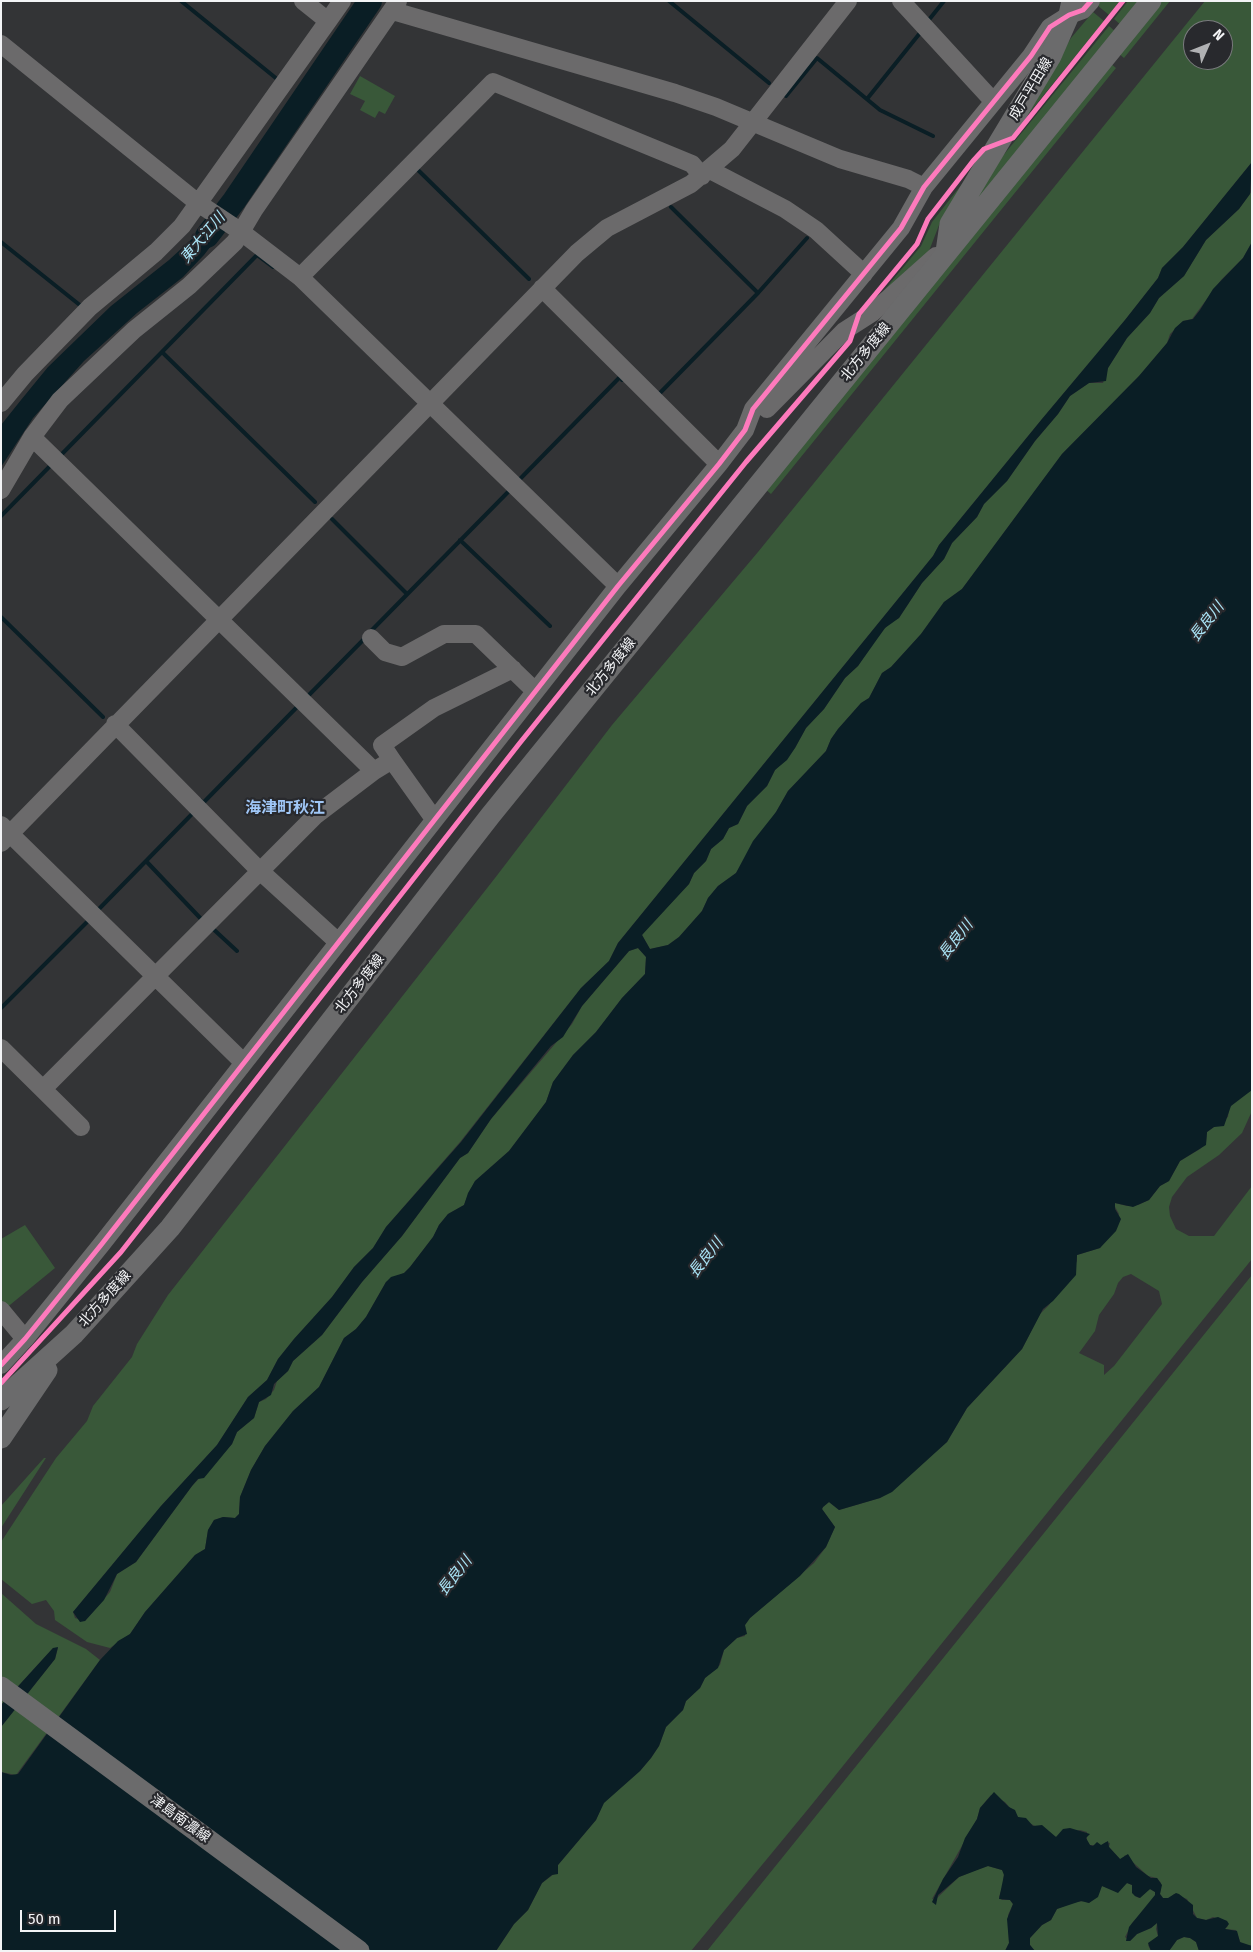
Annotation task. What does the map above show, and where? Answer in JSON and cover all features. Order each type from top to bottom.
[{"type":"main road","name":"北方多度線","points":[[74,1334],[170,1228],[490,816],[1151,1]]},
{"type":"main road","name":"成戸平田線","points":[[945,254],[950,224],[1050,56],[1070,8]]},
{"type":"main road","points":[[1,1400],[74,1334]]},
{"type":"main road","points":[[1,1438],[74,1334]]},
{"type":"main road","name":"津島南濃線","points":[[1,1687],[359,1951]]},
{"type":"street","points":[[303,1],[328,21]]},
{"type":"street","points":[[1,403],[25,374],[90,307],[176,233],[200,204],[342,1]]},
{"type":"street","points":[[243,1062],[154,975],[4,834],[218,620],[577,253],[607,228],[691,184],[732,149],[848,1]]},
{"type":"street","points":[[900,1],[993,101]]},
{"type":"street","points":[[745,430],[753,409],[901,228],[924,187],[1031,56],[1050,27],[1070,8],[1083,10],[1091,1]]},
{"type":"street","points":[[1,490],[32,437],[60,400],[134,330],[189,286],[235,242],[238,230],[395,6],[716,107],[840,160],[908,179],[924,187]]},
{"type":"street","points":[[1,44],[200,204],[300,277],[431,402],[618,586]]},
{"type":"street","points":[[300,277],[493,82],[692,164],[706,173],[785,209],[816,230],[864,274]]},
{"type":"street","points":[[1,1365],[25,1339],[618,586],[720,464],[745,430],[844,331],[872,313],[934,256],[945,254]]},
{"type":"street","points":[[542,288],[720,464]]},
{"type":"street","points":[[32,437],[374,771]]},
{"type":"street","points":[[371,638],[385,652],[402,657],[444,634],[476,634],[535,691]]},
{"type":"street","points":[[434,819],[382,745],[434,708],[513,669]]},
{"type":"street","points":[[115,724],[260,870],[338,942]]},
{"type":"street","points":[[43,1089],[154,975],[316,815],[374,771],[392,760]]},
{"type":"street","points":[[3,1055],[43,1089],[81,1127]]},
{"type":"street","points":[[1,1310],[25,1339]]},
{"type":"green space","points":[[1100,1],[1120,1],[1109,15],[1097,5]]},
{"type":"green space","points":[[1128,1],[1142,1],[1122,26],[1114,19]]},
{"type":"green space","points":[[1160,1],[1170,1],[1124,58],[1118,53]]},
{"type":"green space","points":[[1205,1],[1252,1],[1252,162],[1183,247],[1162,268],[1158,278],[1125,320],[939,545],[933,556],[618,943],[609,961],[581,988],[460,1142],[386,1227],[373,1248],[354,1267],[332,1297],[294,1339],[278,1359],[267,1380],[248,1397],[217,1445],[161,1506],[73,1612],[75,1618],[85,1621],[110,1592],[117,1574],[136,1562],[192,1486],[232,1444],[237,1432],[254,1418],[259,1402],[266,1399],[274,1390],[277,1381],[288,1371],[293,1361],[322,1335],[362,1282],[402,1236],[460,1158],[468,1153],[491,1119],[572,1024],[582,1006],[629,951],[638,948],[646,957],[645,974],[622,998],[596,1032],[573,1055],[553,1082],[546,1102],[509,1151],[475,1181],[464,1205],[448,1214],[439,1225],[433,1237],[404,1273],[386,1282],[366,1317],[356,1329],[344,1338],[319,1387],[293,1411],[265,1446],[251,1470],[240,1497],[239,1514],[235,1518],[223,1517],[214,1520],[208,1530],[205,1549],[195,1555],[145,1612],[130,1634],[110,1648],[87,1642],[55,1620],[54,1611],[46,1600],[32,1604],[1,1579],[1,1542],[56,1458],[87,1421],[93,1406],[132,1357],[137,1344],[168,1295],[495,878],[612,725],[758,552],[1183,28],[1183,70],[1233,70],[1233,20],[1190,20]]},
{"type":"green space","points":[[1093,12],[1104,21],[1017,128],[1071,38]]},
{"type":"green space","points":[[1109,26],[1116,32],[960,222],[997,163]]},
{"type":"green space","points":[[1110,63],[1116,68],[771,494],[765,489]]},
{"type":"green space","points":[[360,76],[395,96],[385,114],[379,111],[375,118],[360,110],[365,101],[350,94]]},
{"type":"green space","points":[[973,170],[941,220],[929,251],[865,313],[921,246],[932,222]]},
{"type":"green space","points":[[1252,191],[1252,242],[1243,258],[1221,280],[1192,319],[1183,321],[1170,334],[1167,343],[1139,376],[1062,454],[962,589],[944,602],[921,634],[891,667],[882,673],[869,698],[861,703],[838,729],[826,751],[788,791],[736,873],[718,886],[708,898],[702,911],[679,937],[668,945],[650,949],[642,935],[647,928],[689,884],[694,873],[706,861],[711,849],[723,839],[729,828],[738,824],[747,806],[767,786],[775,770],[795,748],[806,728],[824,709],[845,678],[858,666],[890,622],[899,618],[922,583],[944,559],[952,543],[977,517],[984,504],[1007,481],[1070,396],[1089,383],[1103,383],[1108,368],[1127,338],[1150,313],[1159,298],[1184,276],[1206,240],[1239,209]]},
{"type":"green space","points":[[1252,1090],[1252,1111],[1242,1133],[1219,1155],[1187,1177],[1172,1197],[1169,1207],[1170,1216],[1176,1229],[1189,1236],[1214,1236],[1252,1186],[1252,1259],[809,1808],[691,1951],[496,1951],[514,1924],[528,1910],[542,1883],[554,1874],[558,1865],[596,1820],[603,1803],[640,1771],[659,1746],[666,1727],[683,1710],[686,1701],[700,1688],[705,1678],[720,1665],[724,1650],[737,1638],[745,1636],[745,1625],[750,1618],[814,1563],[826,1547],[835,1527],[822,1509],[823,1507],[829,1502],[839,1510],[880,1498],[947,1442],[967,1408],[1022,1349],[1040,1314],[1049,1305],[1077,1261],[1077,1255],[1100,1248],[1119,1214],[1114,1205],[1115,1203],[1127,1206],[1138,1205],[1149,1200],[1160,1186],[1169,1181],[1180,1161],[1200,1149],[1206,1142],[1207,1132],[1228,1117],[1229,1108],[1235,1101]],"holes":[[[1131,1274],[1159,1291],[1162,1304],[1114,1366],[1104,1375],[1104,1365],[1079,1353],[1095,1331],[1099,1315],[1123,1277]]]},
{"type":"green space","points":[[25,1225],[55,1268],[5,1309],[1,1304],[1,1239]]},
{"type":"green space","points":[[1252,1275],[1252,1946],[1241,1944],[1236,1930],[1225,1929],[1228,1926],[1227,1921],[1213,1917],[1206,1920],[1197,1918],[1187,1899],[1174,1894],[1170,1898],[1163,1898],[1160,1894],[1161,1883],[1157,1878],[1148,1876],[1125,1855],[1123,1859],[1120,1859],[1109,1847],[1110,1843],[1090,1845],[1087,1841],[1087,1832],[1080,1830],[1056,1837],[1018,1817],[1005,1802],[991,1795],[980,1808],[977,1819],[932,1899],[937,1898],[959,1877],[988,1866],[1002,1870],[1004,1872],[1003,1885],[999,1897],[1002,1900],[1010,1900],[1013,1904],[1008,1915],[1009,1943],[1005,1951],[707,1951]]},
{"type":"green space","points":[[46,1458],[1,1528],[1,1506]]},
{"type":"green space","points":[[1,1593],[36,1624],[86,1649],[100,1660],[16,1775],[1,1772],[1,1727],[55,1659],[58,1648],[53,1648],[1,1705]]},
{"type":"green space","points":[[1127,1883],[1132,1885],[1135,1896],[1139,1898],[1150,1889],[1155,1892],[1155,1898],[1132,1923],[1125,1937],[1130,1941],[1137,1934],[1157,1923],[1158,1936],[1148,1945],[1151,1951],[1035,1951],[1030,1945],[1030,1938],[1042,1925],[1051,1920],[1057,1909],[1070,1903],[1084,1901],[1089,1903],[1102,1886],[1113,1890]]},
{"type":"green space","points":[[1184,1937],[1196,1942],[1199,1951],[1169,1951],[1177,1940]]},
{"type":"water","name":"長良川","points":[[1252,162],[1250,194],[1239,209],[1206,240],[1184,276],[1159,298],[1150,313],[1127,338],[1108,368],[1106,381],[1089,383],[1070,396],[1007,481],[984,504],[977,517],[952,543],[944,559],[922,583],[899,618],[885,628],[858,666],[845,678],[824,709],[806,728],[787,760],[775,770],[767,786],[747,806],[738,824],[729,828],[723,839],[711,849],[706,861],[694,873],[689,884],[642,935],[650,949],[668,945],[679,937],[702,911],[708,898],[718,886],[736,873],[753,841],[776,812],[788,791],[826,751],[838,729],[861,703],[869,698],[882,673],[891,667],[921,634],[944,602],[962,589],[1062,454],[1139,376],[1167,343],[1175,328],[1183,321],[1193,319],[1213,289],[1243,258],[1252,242],[1252,1090],[1231,1106],[1224,1126],[1214,1127],[1207,1132],[1206,1145],[1180,1161],[1169,1181],[1160,1186],[1149,1200],[1133,1207],[1115,1203],[1115,1209],[1121,1219],[1116,1231],[1100,1248],[1077,1255],[1076,1275],[1053,1301],[1043,1309],[1022,1349],[967,1408],[947,1442],[892,1492],[880,1498],[839,1510],[829,1502],[823,1507],[822,1509],[835,1527],[826,1547],[800,1576],[750,1618],[745,1625],[747,1634],[737,1638],[724,1650],[718,1668],[705,1678],[700,1688],[686,1701],[683,1710],[666,1727],[659,1746],[651,1758],[640,1771],[604,1803],[596,1820],[558,1865],[558,1874],[552,1875],[542,1883],[528,1910],[514,1924],[496,1951],[1,1951],[1,1772],[11,1775],[18,1774],[100,1660],[118,1641],[130,1634],[145,1612],[195,1555],[205,1549],[208,1530],[214,1520],[223,1517],[235,1518],[239,1514],[240,1497],[251,1470],[265,1446],[293,1411],[319,1387],[344,1338],[356,1329],[366,1317],[386,1282],[391,1277],[404,1273],[433,1237],[439,1225],[448,1214],[464,1205],[475,1181],[509,1151],[546,1102],[553,1082],[573,1055],[596,1032],[622,998],[645,974],[646,957],[638,948],[629,951],[582,1006],[563,1037],[551,1046],[491,1119],[468,1153],[460,1158],[402,1236],[362,1282],[322,1335],[293,1361],[288,1371],[274,1384],[271,1395],[259,1402],[254,1418],[237,1432],[232,1444],[204,1478],[198,1479],[192,1486],[136,1562],[117,1574],[104,1600],[85,1621],[80,1622],[73,1612],[161,1506],[217,1445],[248,1397],[267,1380],[278,1359],[294,1339],[332,1297],[354,1267],[373,1248],[386,1227],[461,1142],[581,988],[609,961],[618,943],[933,556],[939,545],[1125,320],[1158,278],[1162,268],[1183,247]]},
{"type":"water","points":[[210,214],[227,225],[204,255],[183,277],[137,313],[84,361],[33,418],[1,467],[1,425],[48,367],[111,306],[169,260],[193,238]]},
{"type":"water","points":[[58,1647],[55,1659],[1,1727],[1,1705],[53,1648]]},
{"type":"water","points":[[994,1792],[1009,1807],[1015,1810],[1018,1817],[1026,1818],[1033,1826],[1042,1825],[1056,1837],[1063,1829],[1070,1828],[1090,1834],[1086,1838],[1090,1845],[1093,1846],[1097,1842],[1101,1845],[1108,1841],[1109,1847],[1120,1859],[1128,1854],[1136,1867],[1151,1878],[1157,1878],[1162,1885],[1160,1894],[1163,1898],[1168,1898],[1176,1893],[1179,1894],[1193,1905],[1193,1914],[1197,1918],[1206,1920],[1218,1917],[1227,1921],[1229,1924],[1225,1929],[1237,1931],[1240,1942],[1252,1946],[1252,1951],[1199,1951],[1196,1942],[1184,1937],[1177,1940],[1169,1951],[1151,1951],[1148,1943],[1158,1936],[1157,1923],[1137,1934],[1130,1941],[1126,1941],[1129,1927],[1155,1895],[1155,1892],[1150,1889],[1140,1898],[1135,1896],[1132,1893],[1132,1885],[1127,1883],[1118,1893],[1102,1886],[1098,1897],[1089,1903],[1081,1901],[1057,1909],[1051,1920],[1042,1925],[1030,1938],[1030,1945],[1035,1951],[1005,1951],[1009,1943],[1007,1919],[1013,1904],[1010,1900],[999,1899],[1004,1875],[1002,1870],[988,1866],[959,1877],[938,1895],[936,1905],[932,1902],[943,1879],[958,1857],[965,1838],[977,1819],[980,1808]]},
{"type":"waterway","points":[[181,1],[277,79]]},
{"type":"waterway","name":"東大江川","points":[[207,236],[234,201],[370,1]]},
{"type":"waterway","points":[[669,1],[769,83]]},
{"type":"waterway","points":[[928,21],[944,1]]},
{"type":"waterway","points":[[867,99],[920,33]]},
{"type":"waterway","points":[[782,93],[786,96],[817,58],[880,110],[933,136]]},
{"type":"waterway","points":[[417,169],[529,279]]},
{"type":"waterway","points":[[671,207],[758,293]]},
{"type":"waterway","points":[[657,396],[758,293],[807,238]]},
{"type":"waterway","points":[[1,242],[81,306]]},
{"type":"waterway","points":[[59,457],[257,255],[273,267]]},
{"type":"waterway","points":[[162,352],[315,502]]},
{"type":"waterway","points":[[519,480],[620,377],[622,380]]},
{"type":"waterway","points":[[1,516],[52,464]]},
{"type":"waterway","points":[[370,632],[511,489]]},
{"type":"waterway","points":[[332,519],[407,594]]},
{"type":"waterway","points":[[460,540],[550,626]]},
{"type":"waterway","points":[[1,617],[103,717]]},
{"type":"waterway","points":[[306,698],[366,637]]},
{"type":"waterway","points":[[200,800],[203,803],[299,705]]},
{"type":"waterway","points":[[97,911],[193,813]]},
{"type":"waterway","points":[[146,861],[203,921]]},
{"type":"waterway","points":[[1,1008],[89,920]]},
{"type":"waterway","points":[[211,927],[237,951]]},
{"type":"cycle path","points":[[1,1365],[25,1339],[101,1245],[618,586],[719,464],[745,430],[753,409],[901,228],[924,187],[1031,56],[1050,27],[1069,15],[1083,10],[1091,1]]},
{"type":"cycle path","points":[[1,1383],[121,1252],[519,744],[746,462],[850,341],[859,314],[917,244],[928,219],[973,161],[984,149],[1013,138],[1123,1]]},
{"type":"district","name":"海津町秋江","points":[[285,809]]}]
